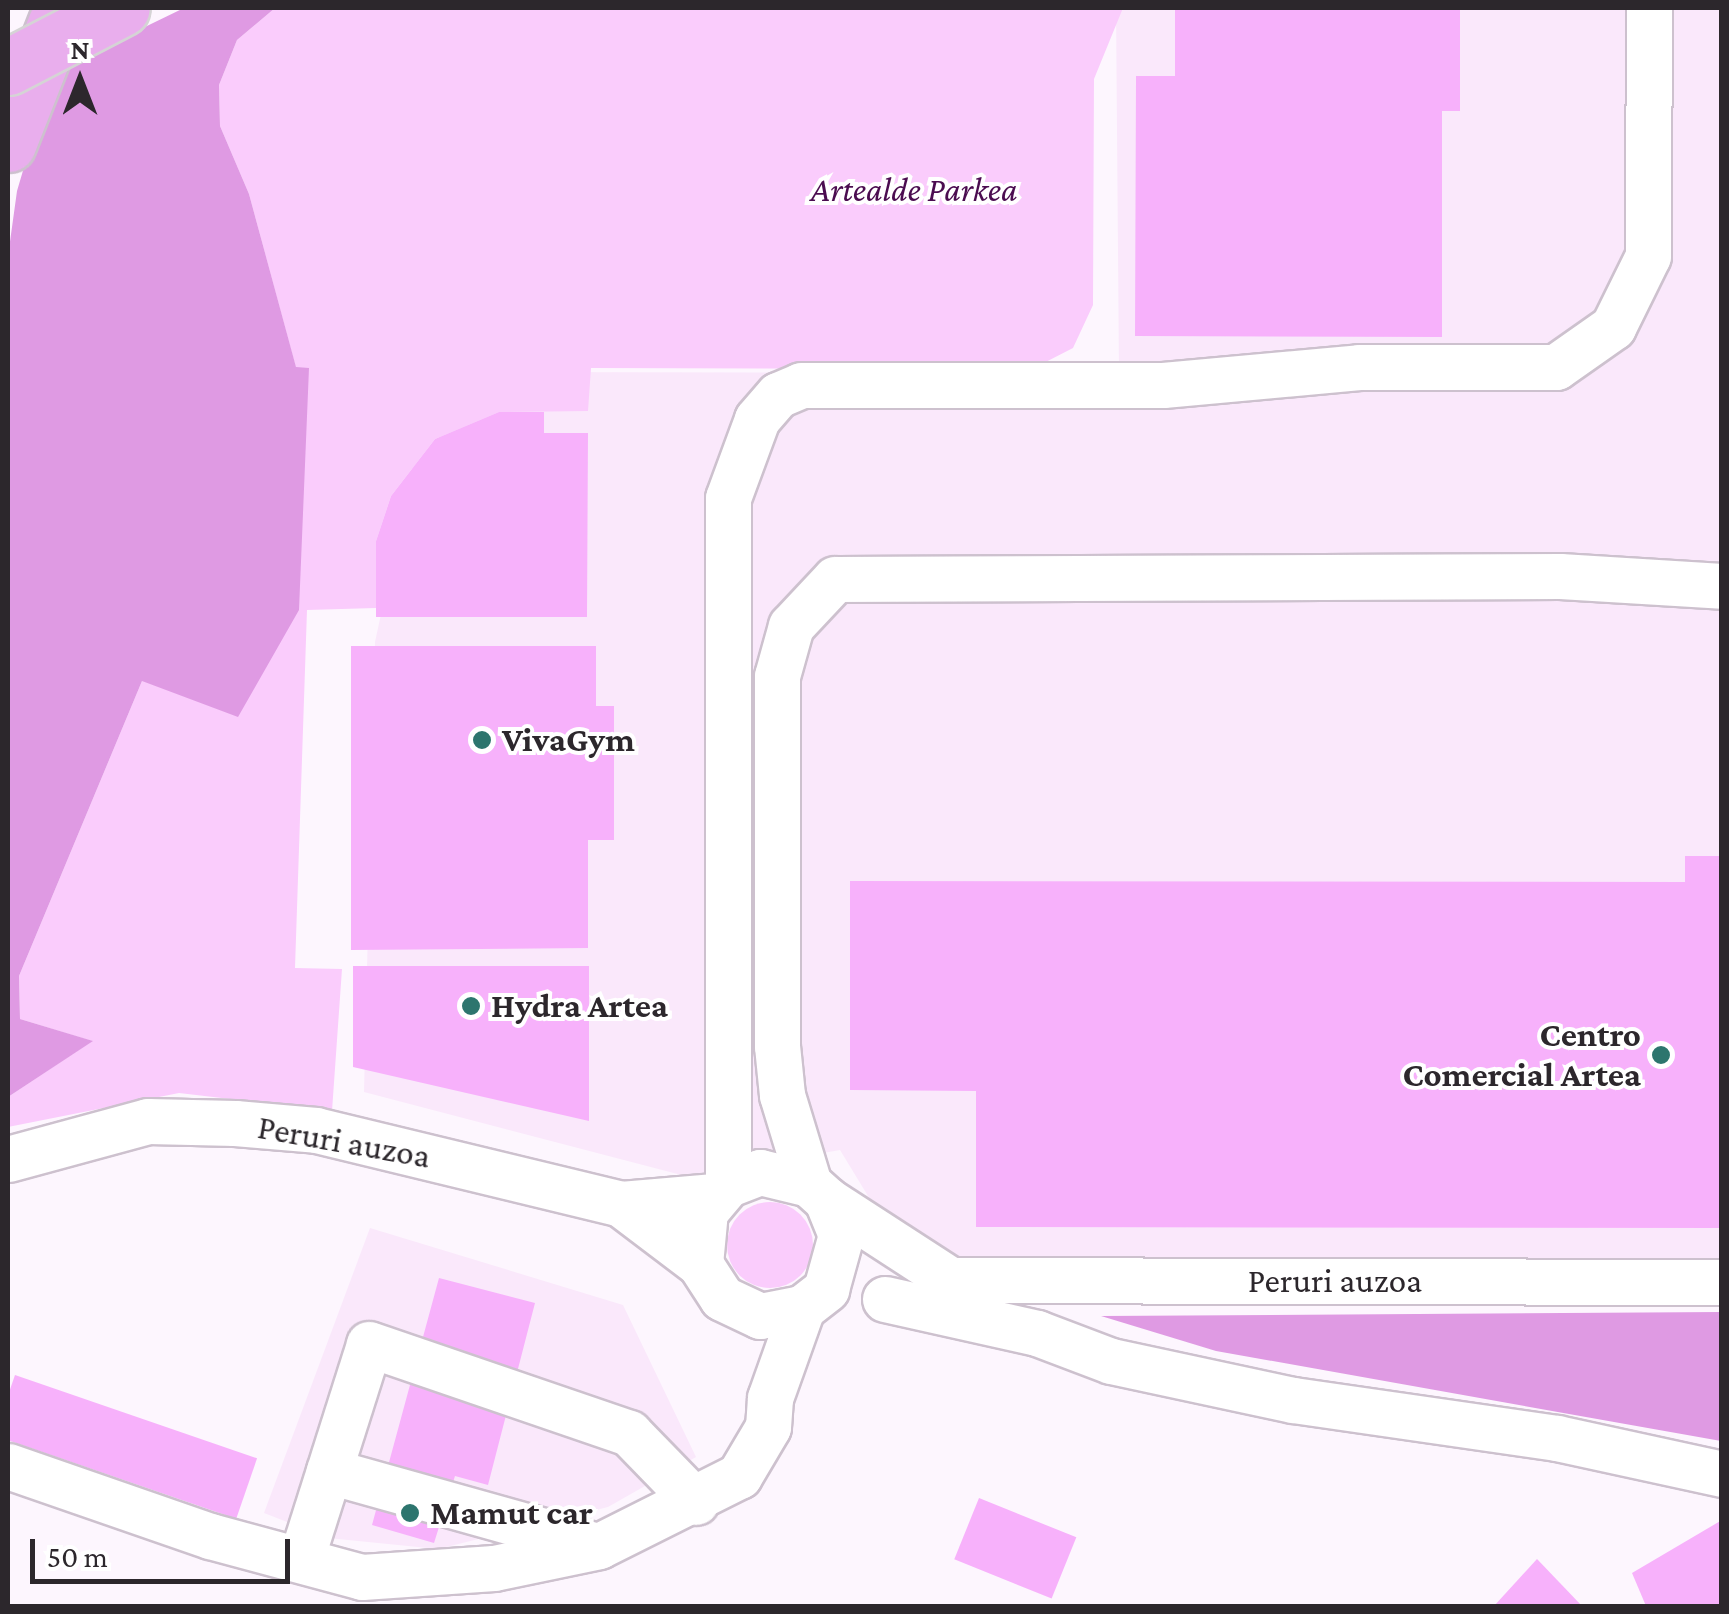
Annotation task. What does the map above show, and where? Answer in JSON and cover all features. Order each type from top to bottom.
[{"type":"highway","points":[[8,144],[63,8]]},
{"type":"highway","points":[[8,67],[122,8]]},
{"type":"street","points":[[770,1398],[738,1309],[700,1264],[698,1228],[722,1190],[728,498],[742,445],[778,395],[801,385],[1163,386],[1359,367],[1556,367],[1612,328],[1648,256],[1649,8]]},
{"type":"street","points":[[8,1466],[300,1559],[425,1590],[494,1568],[600,1546],[696,1502],[740,1476],[757,1454],[770,1398],[807,1305],[840,1254],[782,1095],[777,1046],[777,676],[791,626],[827,586],[845,575],[1560,576],[1722,586]]},
{"type":"street","name":"Peruri auzoa","points":[[8,1159],[148,1121],[235,1123],[332,1133],[621,1204],[722,1190]]},
{"type":"street","points":[[722,1190],[760,1172],[818,1192]]},
{"type":"street","name":"Peruri auzoa","points":[[818,1192],[949,1280],[1037,1333]]},
{"type":"street","name":"Peruri auzoa","points":[[621,1204],[700,1264]]},
{"type":"street","name":"Peruri auzoa","points":[[807,1305],[928,1297],[949,1280],[1722,1282]]},
{"type":"street","name":"Peruri auzoa","points":[[886,1299],[1037,1333],[1111,1361],[1256,1392],[1557,1438],[1722,1474]]},
{"type":"street","points":[[738,1309],[760,1316],[807,1305]]},
{"type":"street","points":[[300,1559],[369,1344],[630,1433],[696,1502]]},
{"type":"street","points":[[328,1471],[600,1546]]},
{"type":"shaded area","points":[[184,8],[275,8],[237,40],[219,85],[220,126],[249,194],[296,367],[309,368],[299,610],[238,717],[142,681],[19,976],[20,1019],[93,1041],[8,1097],[8,256],[17,191],[52,72]]},
{"type":"shaded area","name":"Centro Comercial Artea","points":[[1116,8],[1721,8],[1721,1272],[1028,1279],[896,1242],[840,1150],[689,1177],[364,1092],[375,642],[413,466],[498,372],[1119,373]]},
{"type":"shaded area","points":[[370,1228],[623,1305],[696,1457],[608,1507],[438,1549],[328,1538],[264,1513]]},
{"type":"shaded area","points":[[1721,1312],[1721,1441],[1216,1351],[1101,1316]]},
{"type":"green space","name":"Artealde Parkea","points":[[275,8],[1123,8],[1094,79],[1093,305],[1073,348],[1032,369],[591,368],[588,411],[499,412],[435,439],[391,496],[376,541],[376,608],[307,610],[295,968],[342,969],[332,1111],[179,1093],[8,1127],[8,1097],[92,1041],[20,1019],[19,976],[142,681],[309,368],[296,368],[249,194],[220,126],[219,85],[237,40]]},
{"type":"green space","points":[[770,1202],[800,1215],[813,1245],[800,1275],[770,1288],[740,1275],[727,1245],[740,1215]]},
{"type":"building","points":[[1175,8],[1460,8],[1460,111],[1442,111],[1442,337],[1135,336],[1136,76],[1175,76]]},
{"type":"building","points":[[499,412],[544,412],[544,433],[588,433],[587,617],[376,617],[376,541],[391,496],[435,439]]},
{"type":"building","name":"VivaGym","points":[[351,646],[596,646],[596,706],[614,706],[614,840],[588,840],[588,948],[351,950]]},
{"type":"building","points":[[1685,856],[1722,856],[1722,1228],[976,1227],[976,1091],[850,1090],[850,881],[1685,882]]},
{"type":"building","name":"Hydra Artea","points":[[353,966],[589,966],[589,1121],[353,1067]]},
{"type":"building","points":[[439,1278],[535,1303],[488,1485],[455,1476],[434,1543],[372,1525]]},
{"type":"building","points":[[15,1375],[257,1458],[236,1519],[8,1440],[8,1395]]},
{"type":"building","points":[[979,1498],[1076,1537],[1052,1599],[954,1559]]},
{"type":"building","points":[[1722,1520],[1722,1606],[1646,1606],[1632,1573]]},
{"type":"building","points":[[1537,1559],[1582,1606],[1494,1606]]},
{"type":"place","name":"VivaGym","points":[[482,740]]},
{"type":"place","name":"Hydra Artea","points":[[471,1006]]},
{"type":"place","name":"Centro Comercial Artea","points":[[1661,1055]]},
{"type":"place","name":"Mamut car","points":[[410,1513]]}]
